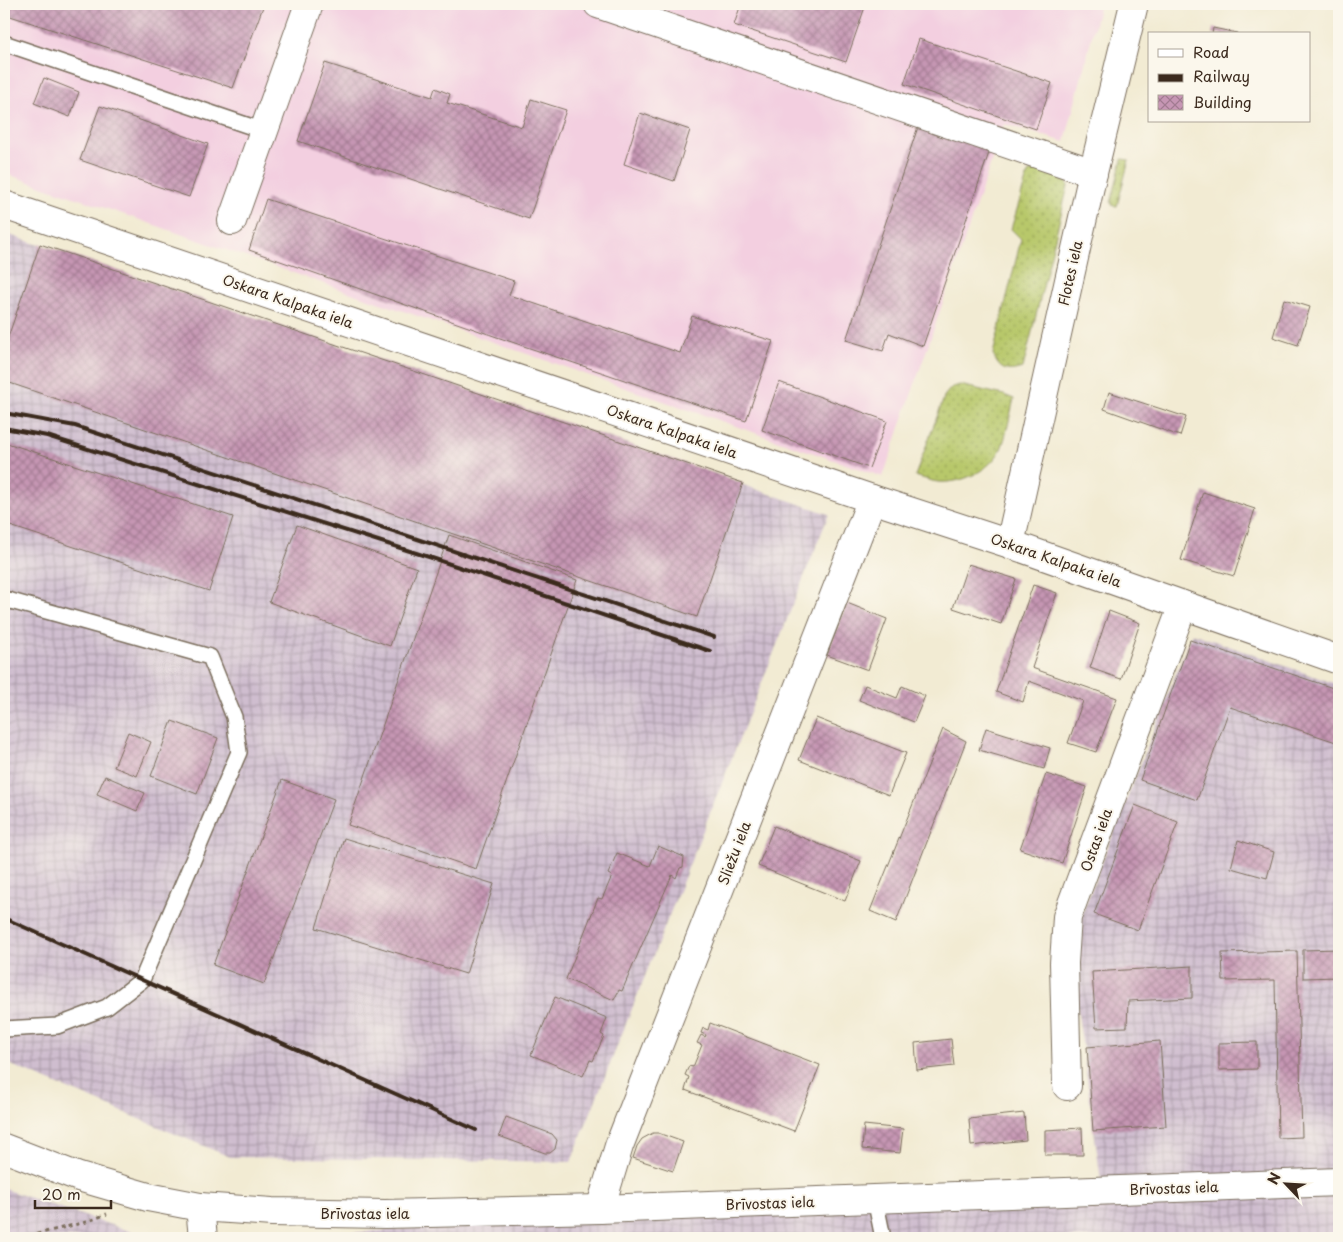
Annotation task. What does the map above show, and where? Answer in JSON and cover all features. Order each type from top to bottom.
[{"type":"street","points":[[232,221],[309,4]]},
{"type":"street","points":[[598,4],[1093,173]]},
{"type":"street","name":"Flotes iela","points":[[1010,544],[1093,173],[1134,4]]},
{"type":"street","name":"Oskara Kalpaka iela","points":[[4,205],[1010,544],[1339,660]]},
{"type":"street","name":"Sliežu iela","points":[[600,1209],[619,1146],[872,499]]},
{"type":"street","name":"Ostas iela","points":[[1067,1086],[1064,963],[1068,917],[1183,605]]},
{"type":"street","name":"Brīvostas iela","points":[[4,1148],[79,1177],[148,1197],[200,1207],[272,1212],[385,1214],[600,1209],[1339,1182]]},
{"type":"street","points":[[200,1207],[204,1238]]},
{"type":"lane","points":[[4,43],[264,131]]},
{"type":"lane","points":[[4,599],[210,657],[234,717],[239,752],[142,980],[107,1007],[57,1026],[4,1030]]},
{"type":"lane","points":[[875,1199],[883,1238]]},
{"type":"path","points":[[21,1238],[86,1222],[148,1197]]},
{"type":"shaded area","points":[[4,4],[1100,4],[1065,142],[1004,124],[883,477],[4,173]]},
{"type":"shaded area","points":[[4,233],[829,514],[571,1162],[230,1157],[4,1062]]},
{"type":"shaded area","points":[[1192,633],[1339,685],[1339,1238],[272,1238],[1101,1181],[1069,947]]},
{"type":"shaded area","points":[[4,1189],[150,1238],[4,1238]]},
{"type":"green space","points":[[1122,159],[1129,160],[1117,206],[1113,206],[1111,203]]},
{"type":"green space","points":[[1038,168],[1050,170],[1066,179],[1068,186],[1023,368],[1008,370],[998,364],[993,354],[1021,239],[1011,229],[1028,173]]},
{"type":"green space","points":[[960,385],[1014,399],[1001,449],[990,464],[982,470],[956,481],[938,482],[915,476],[945,395],[952,387]]},
{"type":"building","points":[[4,4],[264,4],[233,88],[4,14]]},
{"type":"building","points":[[741,4],[866,4],[846,62],[734,25]]},
{"type":"building","points":[[1213,28],[1232,32],[1212,32]]},
{"type":"building","points":[[919,39],[1052,83],[1036,129],[904,84]]},
{"type":"building","points":[[325,63],[432,97],[435,88],[450,94],[447,103],[522,127],[531,99],[566,110],[529,219],[298,141]]},
{"type":"building","points":[[44,78],[79,92],[70,117],[34,103]]},
{"type":"building","points":[[100,106],[208,144],[189,197],[80,160]]},
{"type":"building","points":[[640,113],[690,130],[674,181],[624,164]]},
{"type":"building","points":[[920,121],[992,144],[923,346],[889,333],[883,351],[846,340]]},
{"type":"building","points":[[266,199],[514,281],[509,295],[680,353],[692,316],[773,341],[746,421],[494,336],[249,250]]},
{"type":"building","points":[[40,244],[743,483],[697,617],[4,381],[4,349]]},
{"type":"building","points":[[1284,299],[1310,307],[1298,345],[1273,337]]},
{"type":"building","points":[[779,382],[887,421],[869,468],[762,430]]},
{"type":"building","points":[[1109,392],[1186,417],[1180,436],[1104,409]]},
{"type":"building","points":[[4,442],[233,517],[209,591],[4,524]]},
{"type":"building","points":[[1203,492],[1255,509],[1234,576],[1181,560]]},
{"type":"building","points":[[297,525],[417,568],[390,646],[269,602]]},
{"type":"building","points":[[449,535],[577,580],[476,869],[348,825]]},
{"type":"building","points":[[968,564],[1016,579],[1001,624],[953,608]]},
{"type":"building","points":[[1033,585],[1057,593],[1032,668],[1117,698],[1096,752],[1068,743],[1083,701],[1029,681],[1023,702],[996,692]]},
{"type":"building","points":[[847,603],[887,619],[868,670],[827,655]]},
{"type":"building","points":[[1109,611],[1140,623],[1121,679],[1090,668]]},
{"type":"building","points":[[1190,640],[1339,690],[1339,743],[1230,707],[1197,800],[1140,780]]},
{"type":"building","points":[[865,685],[897,698],[902,686],[925,696],[914,722],[859,700]]},
{"type":"building","points":[[816,718],[906,753],[889,795],[799,760]]},
{"type":"building","points":[[172,721],[218,738],[197,794],[151,776]]},
{"type":"building","points":[[986,728],[1050,748],[1044,769],[979,750]]},
{"type":"building","points":[[943,729],[966,741],[896,922],[870,911]]},
{"type":"building","points":[[128,732],[151,742],[137,776],[114,767]]},
{"type":"building","points":[[1046,774],[1087,787],[1062,863],[1020,849]]},
{"type":"building","points":[[105,776],[145,793],[137,811],[97,794]]},
{"type":"building","points":[[282,780],[334,799],[264,984],[213,965]]},
{"type":"building","points":[[1135,805],[1178,822],[1138,930],[1094,914]]},
{"type":"building","points":[[774,826],[861,861],[845,901],[758,866]]},
{"type":"building","points":[[344,838],[494,884],[466,974],[316,928]]},
{"type":"building","points":[[1238,840],[1274,852],[1267,878],[1231,868]]},
{"type":"building","points":[[658,846],[684,857],[683,867],[680,868],[676,878],[672,875],[622,991],[619,990],[614,1000],[566,979],[598,898],[602,899],[612,876],[608,874],[617,853],[650,866]]},
{"type":"building","points":[[1339,949],[1339,977],[1303,978],[1303,950]]},
{"type":"building","points":[[1297,951],[1302,1137],[1278,1138],[1275,980],[1223,981],[1222,953]]},
{"type":"building","points":[[1192,966],[1192,998],[1128,1001],[1127,1027],[1096,1028],[1092,972]]},
{"type":"building","points":[[555,997],[607,1018],[601,1034],[604,1036],[593,1061],[590,1060],[583,1076],[531,1055]]},
{"type":"building","points":[[710,1023],[820,1065],[794,1131],[685,1090],[689,1077],[685,1075],[689,1066],[693,1067],[702,1045],[697,1043],[701,1035],[705,1037],[706,1035],[701,1033],[703,1028],[708,1030]]},
{"type":"building","points":[[951,1039],[954,1066],[917,1070],[915,1043]]},
{"type":"building","points":[[1160,1041],[1166,1126],[1093,1131],[1087,1047]]},
{"type":"building","points":[[1257,1042],[1257,1069],[1219,1070],[1219,1043]]},
{"type":"building","points":[[1024,1113],[1026,1140],[971,1146],[969,1119]]},
{"type":"building","points":[[506,1117],[552,1134],[557,1140],[555,1149],[550,1153],[545,1153],[499,1136]]},
{"type":"building","points":[[864,1125],[903,1129],[900,1153],[862,1149]]},
{"type":"building","points":[[1082,1128],[1083,1155],[1045,1155],[1045,1130]]},
{"type":"building","points":[[653,1133],[683,1142],[673,1171],[633,1158],[637,1146],[642,1139]]},
{"type":"railway","points":[[4,413],[75,426],[714,637]]},
{"type":"railway","points":[[4,428],[47,436],[432,558],[710,651]]},
{"type":"railway","points":[[4,918],[476,1130]]}]
